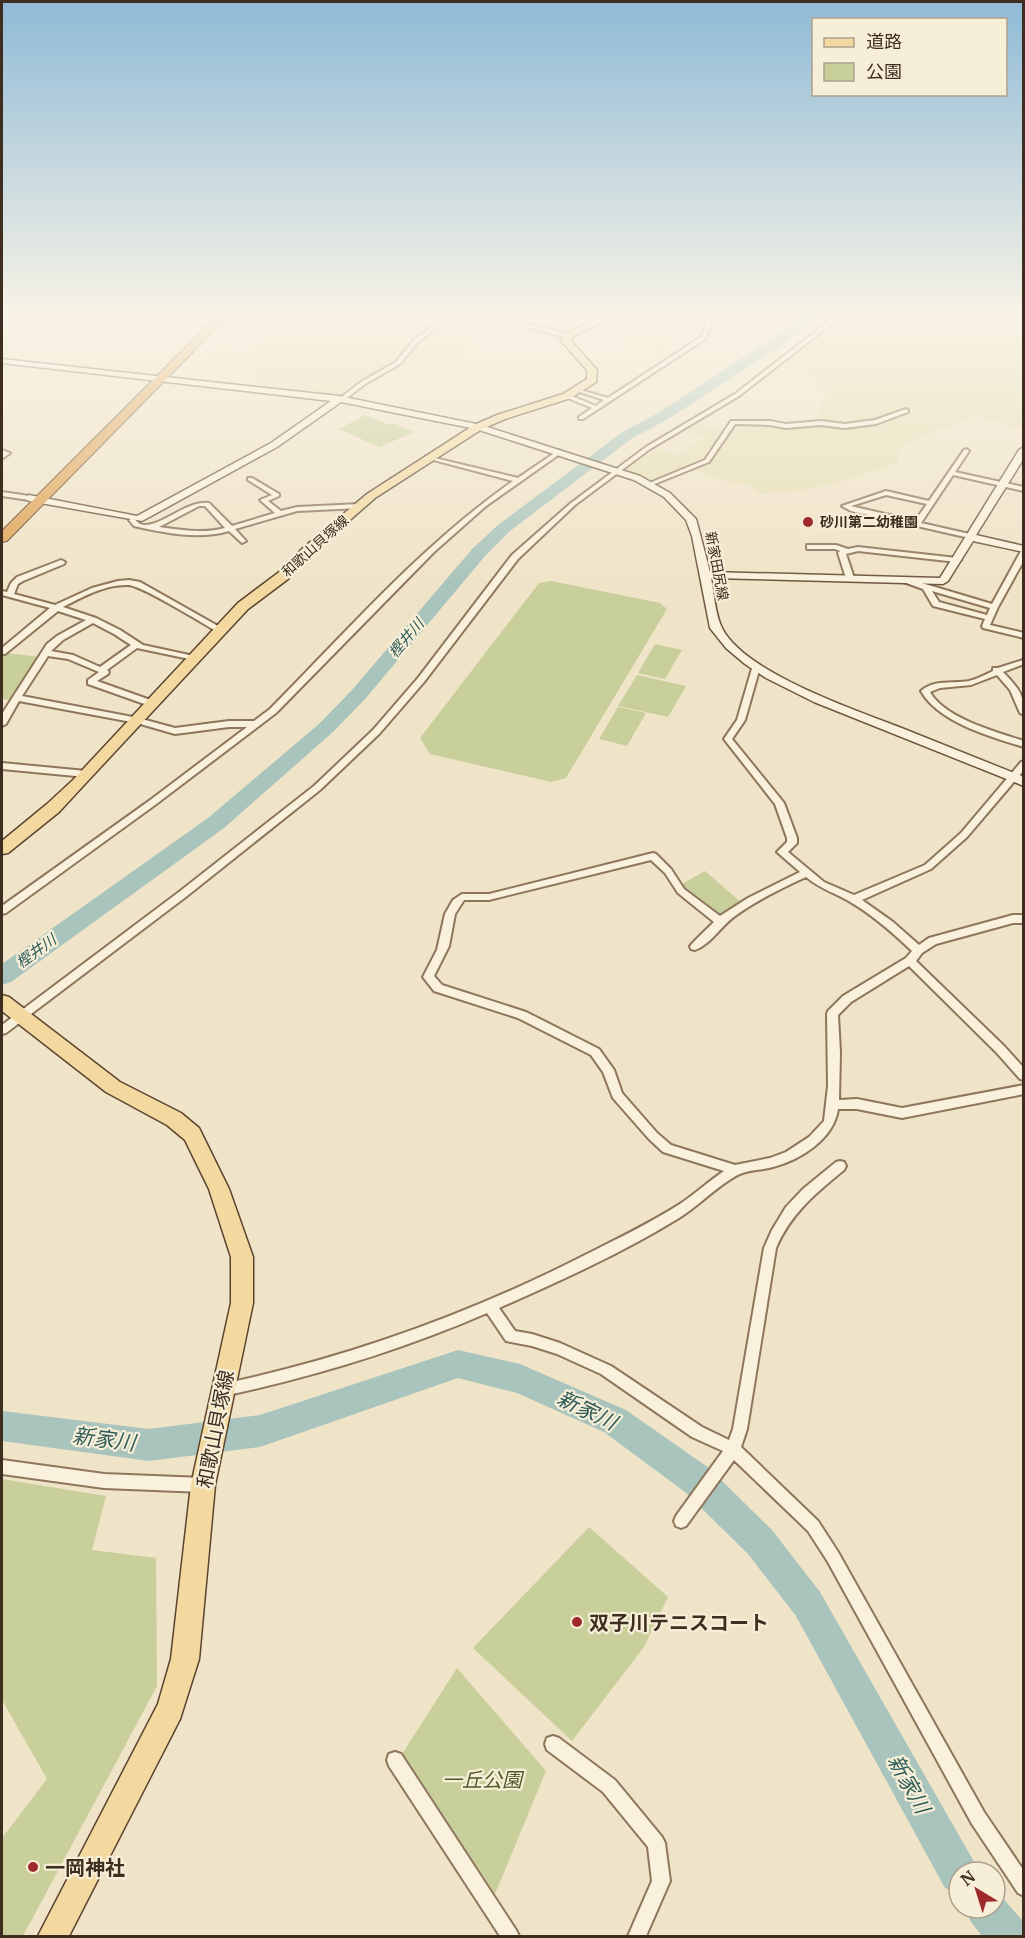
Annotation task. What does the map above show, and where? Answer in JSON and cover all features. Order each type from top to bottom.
[{"type":"highway","points":[[2,538],[34,499],[131,402]]},
{"type":"highway","points":[[2,524],[34,499]]},
{"type":"main road","points":[[34,499],[102,511],[132,520],[144,517],[274,445],[336,402]]},
{"type":"main road","name":"新家田尻線","points":[[352,402],[478,427],[560,452],[650,484],[675,501],[691,519],[698,536],[716,628],[732,648],[756,667],[832,704],[1019,780]]},
{"type":"main road","name":"和歌山貝塚線","points":[[2,849],[53,807],[86,774],[138,721],[243,606],[283,576],[306,552],[360,506],[428,457],[478,427],[545,402]]},
{"type":"main road","points":[[705,575],[899,579],[941,586],[1023,450]]},
{"type":"main road","points":[[971,537],[1023,549]]},
{"type":"main road","name":"和歌山貝塚線","points":[[13,1011],[113,1087],[148,1104],[192,1134],[219,1189],[242,1257],[242,1303],[205,1476],[185,1659],[170,1709],[53,1936]]},
{"type":"street","points":[[588,402],[597,408]]},
{"type":"street","points":[[581,418],[605,402]]},
{"type":"street","points":[[2,1030],[13,1011],[183,894],[317,788],[376,732],[421,680],[515,557],[573,504],[617,471],[648,448],[723,402]]},
{"type":"street","points":[[650,484],[707,461],[734,422],[786,426],[821,423],[844,426],[876,422],[906,411]]},
{"type":"street","points":[[917,524],[966,451]]},
{"type":"street","points":[[2,452],[7,453],[2,457]]},
{"type":"street","points":[[2,911],[256,724],[295,691],[431,550],[484,505],[560,452]]},
{"type":"street","points":[[428,457],[517,480]]},
{"type":"street","points":[[951,473],[1023,489]]},
{"type":"street","points":[[250,479],[277,495],[263,500],[280,514]]},
{"type":"street","points":[[931,503],[886,493],[845,506],[971,537]]},
{"type":"street","points":[[2,494],[34,499]]},
{"type":"street","points":[[154,527],[198,504],[207,504],[242,541]]},
{"type":"street","points":[[132,520],[136,525],[192,534],[215,533],[297,509],[360,506]]},
{"type":"street","points":[[810,546],[836,547],[845,551],[858,549],[957,561]]},
{"type":"street","points":[[845,551],[842,553],[850,578]]},
{"type":"street","points":[[1023,553],[986,626],[1023,636]]},
{"type":"street","points":[[62,562],[20,579],[6,594],[93,620],[136,645],[194,658]]},
{"type":"street","points":[[899,579],[926,587],[941,586],[994,607]]},
{"type":"street","points":[[2,652],[55,609],[102,587],[130,582],[221,630]]},
{"type":"street","points":[[926,587],[936,604],[990,618]]},
{"type":"street","points":[[2,724],[46,653],[60,638],[93,620]]},
{"type":"street","points":[[101,670],[136,645]]},
{"type":"street","points":[[46,653],[70,657],[101,670],[105,672],[92,681],[153,704]]},
{"type":"street","points":[[1023,662],[996,670],[970,683],[927,689],[926,696],[945,711],[965,722],[1023,744]]},
{"type":"street","points":[[756,667],[741,720],[728,739],[779,803],[792,837],[792,843],[782,852],[829,889],[854,899],[889,924],[918,950]]},
{"type":"street","points":[[996,670],[1010,683],[1019,697],[1023,713]]},
{"type":"street","points":[[2,702],[15,700],[138,721],[175,731],[256,724]]},
{"type":"street","points":[[854,899],[928,867],[1019,780],[1023,764]]},
{"type":"street","points":[[2,766],[86,774]]},
{"type":"street","points":[[720,921],[681,891],[654,856],[489,897],[462,897],[450,912],[444,946],[428,976],[438,988],[522,1015],[595,1052],[608,1070],[611,1086],[616,1095],[653,1137],[667,1149],[737,1170]]},
{"type":"street","points":[[695,946],[708,938],[720,921],[768,891],[807,873]]},
{"type":"street","points":[[222,1394],[355,1356],[441,1325],[532,1287],[620,1244],[684,1208],[737,1170],[776,1162],[795,1152],[818,1134],[829,1121],[833,1105],[832,1014],[848,999],[910,961],[918,950],[933,941],[1023,919]]},
{"type":"street","points":[[910,961],[1000,1049],[1023,1076]]},
{"type":"street","points":[[833,1105],[857,1104],[902,1113],[1023,1089]]},
{"type":"street","points":[[681,1521],[734,1449],[740,1429],[770,1248],[778,1227],[791,1207],[840,1166]]},
{"type":"street","points":[[489,1305],[510,1337],[532,1340],[560,1349],[606,1370],[697,1432],[734,1449],[813,1526],[833,1557],[978,1818],[1023,1887]]},
{"type":"street","points":[[2,1467],[104,1481],[205,1476]]},
{"type":"street","points":[[554,1744],[609,1786],[656,1843],[661,1881],[637,1936]]},
{"type":"street","points":[[395,1760],[510,1936]]},
{"type":"shaded area","points":[[823,402],[1023,402],[1023,429],[976,416],[916,439],[897,451],[898,463],[835,483],[803,490],[759,494],[752,486],[721,480],[699,471],[681,469],[653,481],[625,469],[655,450],[681,454],[705,437],[686,432],[698,424],[730,432],[736,424],[769,424],[786,429],[818,425],[817,419]]},
{"type":"green space","points":[[365,415],[415,432],[379,447],[339,429]]},
{"type":"green space","points":[[551,581],[660,603],[667,609],[566,778],[551,782],[430,754],[420,738],[539,583]]},
{"type":"green space","points":[[655,644],[682,650],[665,679],[638,673]]},
{"type":"green space","points":[[7,653],[40,657],[12,700],[2,699],[2,657]]},
{"type":"green space","points":[[637,675],[686,686],[668,717],[618,706]]},
{"type":"green space","points":[[618,707],[646,713],[627,746],[599,739]]},
{"type":"green space","points":[[705,871],[743,904],[718,917],[680,885]]},
{"type":"green space","points":[[2,1479],[106,1496],[92,1550],[156,1558],[157,1686],[23,1936],[2,1936],[2,1838],[47,1779],[2,1700]]},
{"type":"green space","name":"双子川テニスコート","points":[[589,1527],[668,1597],[644,1647],[572,1741],[473,1648]]},
{"type":"green space","name":"一丘公園","points":[[457,1668],[546,1771],[495,1894],[402,1754]]},
{"type":"waterway","name":"樫井川","points":[[2,976],[216,823],[326,728],[359,694],[479,552],[504,528],[626,436],[684,402]]},
{"type":"waterway","name":"新家川","points":[[2,1426],[149,1445],[260,1431],[458,1364],[520,1379],[615,1421],[697,1480],[760,1542],[808,1604],[951,1860]]},
{"type":"waterway","name":"新家川","points":[[995,1920],[1008,1936]]},
{"type":"place","name":"砂川第二幼稚園","points":[[808,522]]},
{"type":"place","name":"双子川テニスコート","points":[[577,1622]]},
{"type":"place","name":"一岡神社","points":[[33,1867]]}]
